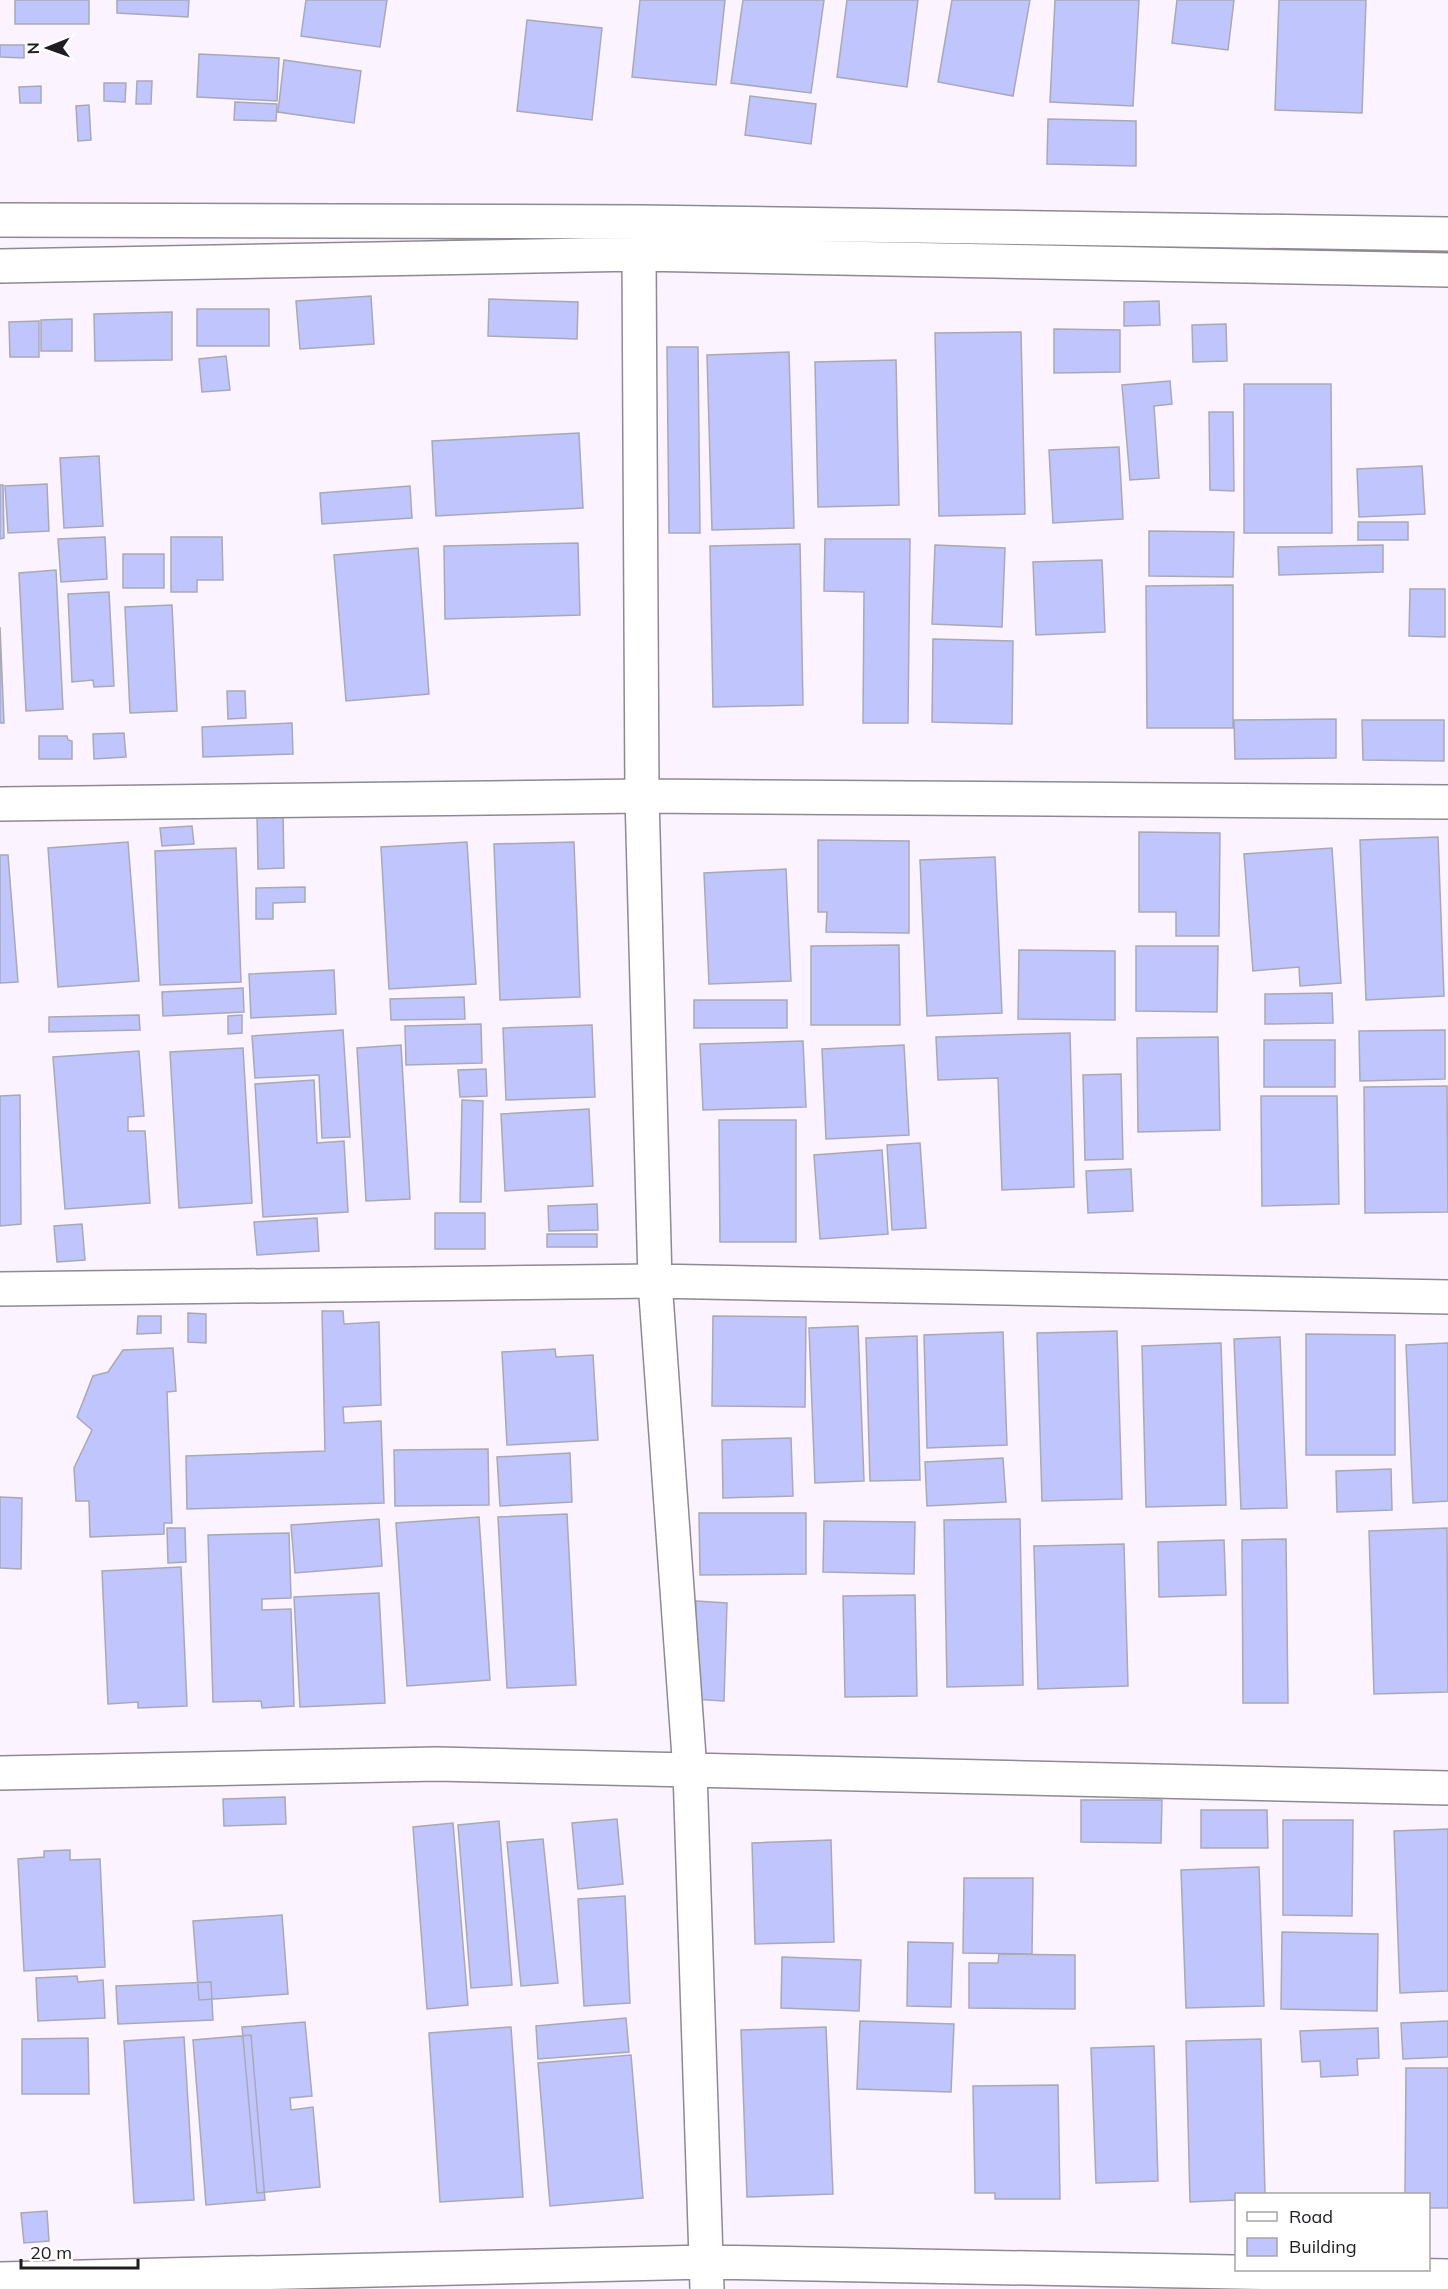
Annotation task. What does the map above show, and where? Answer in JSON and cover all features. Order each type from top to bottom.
[{"type":"street","points":[[0,220],[641,222],[1448,234]]},
{"type":"street","points":[[86,221],[86,264]]},
{"type":"street","points":[[639,254],[642,796],[655,1281],[690,1771],[706,2276]]},
{"type":"street","points":[[0,266],[639,254],[1448,270]]},
{"type":"street","points":[[0,804],[642,796],[1448,802]]},
{"type":"street","points":[[0,1289],[655,1281],[1448,1297]]},
{"type":"street","points":[[0,1773],[437,1764],[1448,1788]]},
{"type":"street","points":[[0,2279],[1448,2276]]},
{"type":"building","points":[[15,0],[89,0],[89,24],[15,24]]},
{"type":"building","points":[[117,0],[189,0],[188,17],[117,13]]},
{"type":"building","points":[[306,0],[387,0],[380,47],[301,36]]},
{"type":"building","points":[[640,0],[725,0],[716,85],[632,77]]},
{"type":"building","points":[[743,0],[824,0],[811,93],[731,83]]},
{"type":"building","points":[[847,0],[918,0],[907,87],[837,77]]},
{"type":"building","points":[[952,0],[1030,0],[1013,96],[938,82]]},
{"type":"building","points":[[1055,0],[1139,0],[1133,106],[1050,102]]},
{"type":"building","points":[[1177,0],[1234,0],[1228,50],[1172,43]]},
{"type":"building","points":[[1279,0],[1366,0],[1362,113],[1275,110]]},
{"type":"building","points":[[527,20],[602,28],[592,120],[517,111]]},
{"type":"building","points":[[0,45],[24,45],[24,58],[0,57]]},
{"type":"building","points":[[199,54],[279,58],[277,101],[197,97]]},
{"type":"building","points":[[284,60],[361,71],[354,123],[278,112]]},
{"type":"building","points":[[137,81],[152,81],[151,104],[136,104]]},
{"type":"building","points":[[104,83],[126,83],[125,102],[104,101]]},
{"type":"building","points":[[41,86],[41,103],[20,103],[19,87]]},
{"type":"building","points":[[750,96],[816,104],[811,144],[745,135]]},
{"type":"building","points":[[235,102],[277,104],[276,121],[234,120]]},
{"type":"building","points":[[89,105],[91,140],[78,141],[76,106]]},
{"type":"building","points":[[1048,119],[1136,121],[1136,166],[1047,164]]},
{"type":"building","points":[[371,296],[374,344],[300,349],[296,301]]},
{"type":"building","points":[[489,299],[578,302],[577,339],[488,336]]},
{"type":"building","points":[[1159,301],[1160,325],[1124,326],[1124,302]]},
{"type":"building","points":[[197,309],[269,309],[269,346],[197,346]]},
{"type":"building","points":[[172,312],[172,360],[95,361],[94,314]]},
{"type":"building","points":[[72,319],[72,351],[41,351],[41,320]]},
{"type":"building","points":[[39,321],[39,357],[10,357],[9,322]]},
{"type":"building","points":[[1226,324],[1227,361],[1193,362],[1192,325]]},
{"type":"building","points":[[1054,329],[1120,330],[1120,372],[1054,373]]},
{"type":"building","points":[[1021,332],[1025,514],[939,516],[935,333]]},
{"type":"building","points":[[667,347],[698,347],[700,533],[669,533]]},
{"type":"building","points":[[789,352],[794,528],[712,530],[707,355]]},
{"type":"building","points":[[226,356],[230,390],[202,392],[199,359]]},
{"type":"building","points":[[896,360],[899,505],[818,507],[815,362]]},
{"type":"building","points":[[1170,381],[1172,404],[1154,406],[1159,478],[1130,480],[1122,385]]},
{"type":"building","points":[[1244,384],[1331,384],[1332,533],[1244,533]]},
{"type":"building","points":[[1209,412],[1233,412],[1234,491],[1210,490]]},
{"type":"building","points":[[579,433],[583,508],[436,516],[432,441]]},
{"type":"building","points":[[1119,447],[1123,519],[1053,523],[1049,450]]},
{"type":"building","points":[[99,456],[103,526],[64,528],[60,458]]},
{"type":"building","points":[[1422,466],[1425,514],[1359,517],[1357,469]]},
{"type":"building","points":[[47,484],[49,531],[8,533],[5,486]]},
{"type":"building","points":[[0,485],[3,485],[4,538],[0,539]]},
{"type":"building","points":[[410,486],[412,518],[322,524],[320,493]]},
{"type":"building","points":[[1358,522],[1408,522],[1408,540],[1358,540]]},
{"type":"building","points":[[1149,531],[1234,532],[1233,577],[1149,576]]},
{"type":"building","points":[[105,537],[107,579],[61,582],[58,539]]},
{"type":"building","points":[[171,537],[222,537],[223,580],[197,580],[197,592],[171,592]]},
{"type":"building","points":[[825,539],[910,539],[908,723],[863,723],[864,592],[824,591]]},
{"type":"building","points":[[578,543],[580,615],[445,619],[444,546]]},
{"type":"building","points":[[800,544],[803,705],[713,707],[710,546]]},
{"type":"building","points":[[935,545],[1005,548],[1002,627],[932,624]]},
{"type":"building","points":[[1383,545],[1383,572],[1279,575],[1278,547]]},
{"type":"building","points":[[418,548],[429,694],[346,701],[334,555]]},
{"type":"building","points":[[123,554],[164,554],[164,588],[123,588]]},
{"type":"building","points":[[1102,560],[1105,632],[1036,635],[1033,562]]},
{"type":"building","points":[[56,570],[63,709],[26,711],[19,573]]},
{"type":"building","points":[[1233,585],[1233,728],[1147,728],[1146,586]]},
{"type":"building","points":[[1410,589],[1445,589],[1445,637],[1409,636]]},
{"type":"building","points":[[109,592],[114,686],[94,687],[93,680],[72,682],[68,594]]},
{"type":"building","points":[[172,605],[177,711],[130,713],[125,607]]},
{"type":"building","points":[[0,627],[4,723],[0,723]]},
{"type":"building","points":[[933,639],[1013,641],[1012,724],[932,722]]},
{"type":"building","points":[[227,691],[245,691],[246,718],[228,719]]},
{"type":"building","points":[[1336,719],[1336,758],[1235,759],[1234,720]]},
{"type":"building","points":[[1362,720],[1444,720],[1444,761],[1363,760]]},
{"type":"building","points":[[292,723],[293,754],[203,757],[202,727]]},
{"type":"building","points":[[124,733],[126,757],[94,759],[93,734]]},
{"type":"building","points":[[39,736],[67,736],[68,740],[72,741],[72,759],[39,759]]},
{"type":"building","points":[[283,813],[284,868],[258,869],[257,814]]},
{"type":"building","points":[[192,826],[194,844],[162,846],[160,828]]},
{"type":"building","points":[[1139,832],[1220,833],[1219,936],[1176,936],[1176,912],[1139,912]]},
{"type":"building","points":[[1438,837],[1444,996],[1366,1000],[1360,840]]},
{"type":"building","points":[[818,840],[909,841],[909,933],[826,932],[827,912],[818,912]]},
{"type":"building","points":[[128,842],[139,981],[58,987],[48,848]]},
{"type":"building","points":[[467,842],[476,984],[389,989],[381,847]]},
{"type":"building","points":[[574,842],[580,997],[500,1000],[494,844]]},
{"type":"building","points":[[236,848],[241,982],[160,985],[155,851]]},
{"type":"building","points":[[1332,848],[1341,983],[1300,986],[1299,967],[1253,971],[1244,854]]},
{"type":"building","points":[[0,855],[8,855],[18,982],[0,983]]},
{"type":"building","points":[[995,857],[1002,1013],[927,1016],[920,860]]},
{"type":"building","points":[[786,869],[791,981],[709,984],[704,873]]},
{"type":"building","points":[[305,887],[305,902],[273,903],[273,919],[256,919],[256,888]]},
{"type":"building","points":[[899,945],[900,1025],[811,1025],[811,946]]},
{"type":"building","points":[[1136,946],[1218,946],[1217,1012],[1136,1011]]},
{"type":"building","points":[[1019,950],[1115,951],[1115,1020],[1018,1019]]},
{"type":"building","points":[[334,970],[336,1014],[251,1018],[249,974]]},
{"type":"building","points":[[243,988],[244,1012],[163,1016],[162,992]]},
{"type":"building","points":[[1332,993],[1333,1023],[1265,1024],[1265,994]]},
{"type":"building","points":[[464,997],[465,1019],[391,1020],[390,999]]},
{"type":"building","points":[[694,1000],[787,1000],[787,1028],[694,1028]]},
{"type":"building","points":[[139,1015],[140,1030],[49,1032],[49,1017]]},
{"type":"building","points":[[242,1015],[242,1033],[228,1034],[228,1016]]},
{"type":"building","points":[[481,1024],[482,1063],[406,1065],[405,1026]]},
{"type":"building","points":[[592,1025],[595,1097],[506,1100],[503,1028]]},
{"type":"building","points":[[343,1030],[350,1137],[322,1138],[319,1075],[255,1078],[252,1036]]},
{"type":"building","points":[[1445,1030],[1445,1079],[1360,1081],[1359,1031]]},
{"type":"building","points":[[1070,1033],[1074,1187],[1002,1190],[998,1078],[938,1080],[936,1037]]},
{"type":"building","points":[[1218,1037],[1220,1130],[1138,1132],[1137,1038]]},
{"type":"building","points":[[1264,1040],[1335,1040],[1335,1087],[1264,1087]]},
{"type":"building","points":[[803,1041],[806,1107],[703,1110],[700,1044]]},
{"type":"building","points":[[401,1045],[410,1199],[366,1201],[357,1048]]},
{"type":"building","points":[[904,1045],[909,1135],[826,1139],[822,1049]]},
{"type":"building","points":[[243,1048],[252,1203],[179,1208],[170,1052]]},
{"type":"building","points":[[139,1051],[144,1116],[128,1117],[128,1131],[145,1131],[150,1203],[65,1209],[53,1057]]},
{"type":"building","points":[[486,1069],[487,1096],[460,1097],[458,1070]]},
{"type":"building","points":[[1121,1074],[1123,1159],[1085,1160],[1083,1075]]},
{"type":"building","points":[[314,1080],[317,1143],[344,1141],[348,1212],[263,1217],[255,1084]]},
{"type":"building","points":[[1447,1086],[1448,1212],[1365,1213],[1364,1087]]},
{"type":"building","points":[[20,1095],[21,1224],[0,1226],[0,1096]]},
{"type":"building","points":[[1261,1096],[1337,1096],[1339,1204],[1262,1206]]},
{"type":"building","points":[[462,1100],[483,1101],[481,1202],[460,1202]]},
{"type":"building","points":[[589,1109],[593,1186],[505,1191],[501,1114]]},
{"type":"building","points":[[719,1120],[796,1120],[796,1242],[720,1242]]},
{"type":"building","points":[[920,1143],[926,1228],[892,1230],[887,1145]]},
{"type":"building","points":[[882,1150],[888,1234],[820,1239],[814,1155]]},
{"type":"building","points":[[1131,1169],[1133,1211],[1088,1213],[1086,1171]]},
{"type":"building","points":[[597,1204],[598,1230],[549,1231],[548,1206]]},
{"type":"building","points":[[435,1213],[485,1213],[485,1249],[435,1249]]},
{"type":"building","points":[[317,1218],[319,1251],[257,1255],[254,1222]]},
{"type":"building","points":[[82,1224],[85,1260],[57,1262],[54,1226]]},
{"type":"building","points":[[547,1234],[597,1234],[597,1247],[547,1247]]},
{"type":"building","points":[[322,1311],[343,1311],[344,1324],[379,1322],[381,1405],[343,1407],[344,1423],[381,1421],[384,1503],[187,1509],[186,1456],[325,1451]]},
{"type":"building","points":[[188,1313],[206,1314],[206,1343],[188,1342]]},
{"type":"building","points":[[138,1316],[161,1316],[161,1333],[137,1334]]},
{"type":"building","points":[[713,1316],[806,1317],[805,1407],[712,1406]]},
{"type":"building","points":[[858,1326],[864,1481],[815,1483],[809,1328]]},
{"type":"building","points":[[1117,1331],[1122,1499],[1042,1501],[1037,1333]]},
{"type":"building","points":[[1003,1332],[1007,1445],[927,1448],[924,1335]]},
{"type":"building","points":[[1306,1334],[1395,1335],[1395,1455],[1306,1455]]},
{"type":"building","points":[[917,1336],[920,1480],[870,1481],[866,1338]]},
{"type":"building","points":[[1280,1337],[1287,1508],[1241,1509],[1234,1339]]},
{"type":"building","points":[[1221,1343],[1226,1505],[1146,1507],[1142,1346]]},
{"type":"building","points":[[1448,1343],[1448,1501],[1413,1503],[1406,1345]]},
{"type":"building","points":[[173,1348],[176,1391],[167,1392],[172,1523],[164,1523],[164,1534],[90,1537],[89,1501],[76,1501],[74,1468],[92,1430],[77,1417],[93,1376],[108,1372],[123,1350]]},
{"type":"building","points":[[555,1349],[556,1357],[593,1355],[598,1440],[507,1445],[502,1352]]},
{"type":"building","points":[[791,1438],[793,1496],[723,1498],[722,1440]]},
{"type":"building","points":[[488,1449],[489,1505],[395,1506],[394,1450]]},
{"type":"building","points":[[570,1453],[572,1502],[500,1506],[497,1457]]},
{"type":"building","points":[[1003,1458],[1006,1502],[927,1506],[925,1462]]},
{"type":"building","points":[[1391,1469],[1392,1510],[1337,1512],[1336,1471]]},
{"type":"building","points":[[0,1497],[22,1498],[21,1569],[0,1568]]},
{"type":"building","points":[[699,1513],[806,1513],[806,1574],[700,1575]]},
{"type":"building","points":[[567,1514],[576,1685],[507,1688],[498,1517]]},
{"type":"building","points":[[479,1517],[490,1680],[407,1686],[396,1523]]},
{"type":"building","points":[[379,1519],[382,1566],[295,1573],[291,1525]]},
{"type":"building","points":[[1020,1519],[1023,1685],[947,1687],[944,1520]]},
{"type":"building","points":[[824,1521],[915,1522],[914,1574],[823,1572]]},
{"type":"building","points":[[167,1528],[185,1528],[186,1562],[168,1563]]},
{"type":"building","points":[[1447,1528],[1448,1692],[1374,1694],[1369,1531]]},
{"type":"building","points":[[289,1533],[291,1598],[262,1599],[262,1610],[291,1609],[294,1706],[262,1708],[261,1701],[213,1702],[208,1535]]},
{"type":"building","points":[[1286,1539],[1288,1703],[1243,1703],[1242,1540]]},
{"type":"building","points":[[1224,1540],[1226,1595],[1159,1597],[1158,1542]]},
{"type":"building","points":[[1124,1544],[1128,1686],[1038,1689],[1034,1546]]},
{"type":"building","points":[[181,1567],[187,1706],[138,1708],[138,1702],[108,1704],[102,1571]]},
{"type":"building","points":[[379,1593],[385,1703],[300,1707],[294,1597]]},
{"type":"building","points":[[915,1595],[917,1696],[845,1697],[843,1596]]},
{"type":"building","points":[[696,1601],[727,1603],[724,1701],[692,1699]]},
{"type":"building","points":[[285,1797],[286,1824],[224,1826],[223,1799]]},
{"type":"building","points":[[1081,1800],[1162,1800],[1161,1843],[1081,1842]]},
{"type":"building","points":[[1201,1810],[1267,1810],[1268,1848],[1201,1848]]},
{"type":"building","points":[[617,1819],[623,1884],[578,1889],[572,1823]]},
{"type":"building","points":[[1283,1820],[1353,1820],[1352,1916],[1283,1915]]},
{"type":"building","points":[[499,1821],[512,1985],[471,1988],[458,1825]]},
{"type":"building","points":[[453,1823],[468,2005],[427,2009],[413,1827]]},
{"type":"building","points":[[1448,1829],[1448,1991],[1400,1993],[1394,1831]]},
{"type":"building","points":[[543,1839],[558,1983],[521,1986],[507,1842]]},
{"type":"building","points":[[831,1840],[834,1942],[755,1944],[752,1843]]},
{"type":"building","points":[[70,1850],[70,1860],[100,1859],[105,1967],[24,1971],[18,1859],[44,1857],[44,1851]]},
{"type":"building","points":[[1259,1867],[1264,2006],[1186,2008],[1181,1870]]},
{"type":"building","points":[[964,1878],[1033,1878],[1032,1954],[963,1953]]},
{"type":"building","points":[[625,1896],[630,2003],[584,2006],[578,1899]]},
{"type":"building","points":[[282,1915],[288,1994],[199,2000],[193,1921]]},
{"type":"building","points":[[1282,1932],[1378,1934],[1377,2011],[1281,2009]]},
{"type":"building","points":[[908,1942],[953,1943],[951,2007],[907,2006]]},
{"type":"building","points":[[999,1954],[1075,1955],[1075,2009],[969,2008],[969,1963],[998,1963]]},
{"type":"building","points":[[782,1957],[861,1960],[859,2011],[781,2008]]},
{"type":"building","points":[[77,1976],[78,1982],[103,1980],[105,2018],[38,2021],[36,1978]]},
{"type":"building","points":[[211,1982],[213,2020],[118,2024],[116,1986]]},
{"type":"building","points":[[626,2018],[629,2052],[538,2059],[536,2026]]},
{"type":"building","points":[[860,2021],[954,2024],[951,2092],[857,2089]]},
{"type":"building","points":[[1448,2021],[1448,2057],[1403,2059],[1401,2023]]},
{"type":"building","points":[[305,2022],[312,2096],[290,2098],[291,2110],[313,2107],[320,2187],[257,2193],[242,2027]]},
{"type":"building","points":[[511,2027],[523,2197],[440,2202],[429,2033]]},
{"type":"building","points":[[826,2027],[833,2194],[747,2197],[741,2030]]},
{"type":"building","points":[[1378,2028],[1379,2058],[1357,2059],[1358,2075],[1321,2077],[1320,2061],[1302,2062],[1300,2031]]},
{"type":"building","points":[[251,2035],[265,2200],[206,2205],[193,2040]]},
{"type":"building","points":[[184,2037],[194,2200],[134,2203],[124,2041]]},
{"type":"building","points":[[88,2038],[89,2094],[22,2094],[22,2039]]},
{"type":"building","points":[[1261,2039],[1265,2193],[1235,2193],[1235,2200],[1190,2202],[1186,2041]]},
{"type":"building","points":[[1154,2046],[1158,2181],[1096,2183],[1091,2048]]},
{"type":"building","points":[[631,2055],[643,2198],[550,2206],[538,2063]]},
{"type":"building","points":[[1406,2068],[1448,2068],[1448,2208],[1430,2208],[1430,2193],[1405,2193]]},
{"type":"building","points":[[1058,2085],[1060,2199],[995,2199],[995,2193],[975,2193],[973,2086]]},
{"type":"building","points":[[47,2211],[49,2241],[24,2243],[21,2213]]}]
